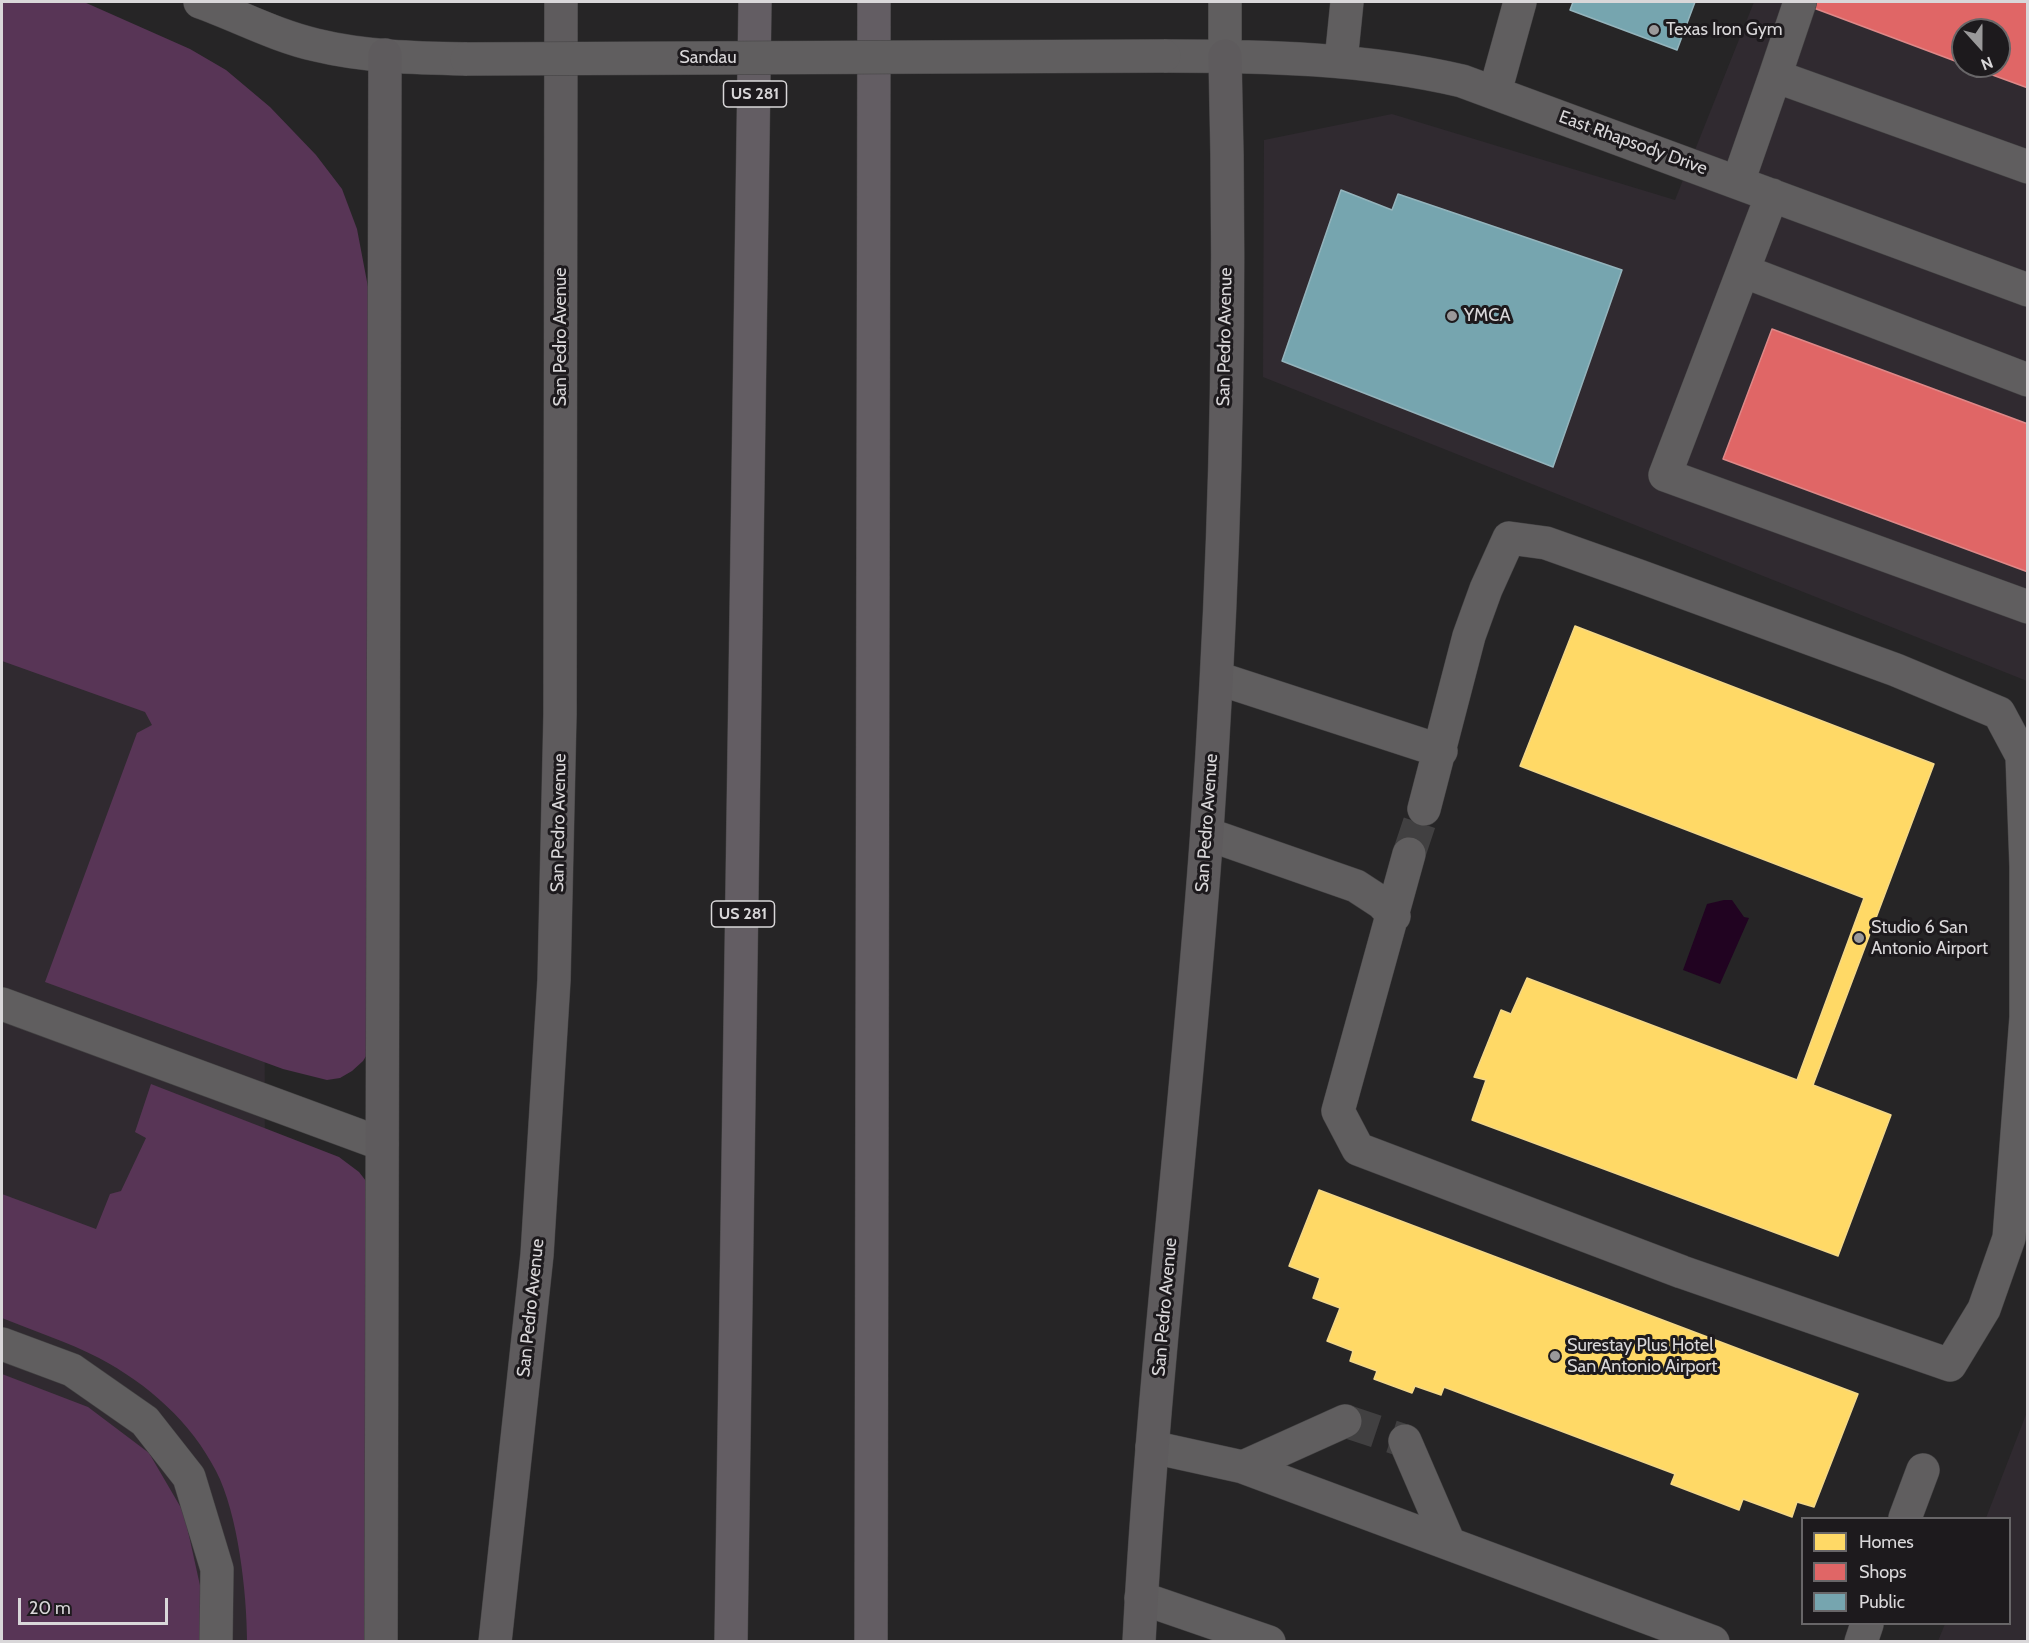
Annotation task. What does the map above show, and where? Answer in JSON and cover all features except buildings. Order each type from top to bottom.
[{"type":"highway","name":"US 281","points":[[731,1641],[755,2]]},
{"type":"highway","points":[[871,1641],[874,2]]},
{"type":"main road","name":"San Pedro Avenue","points":[[495,1641],[537,1255],[554,980],[560,714],[561,2]]},
{"type":"main road","points":[[381,1641],[385,55]]},
{"type":"main road","name":"San Pedro Avenue","points":[[1139,1641],[1152,1447],[1207,834],[1217,678],[1222,533],[1227,161],[1225,56]]},
{"type":"street","name":"Sandau","points":[[200,2],[282,35],[316,45],[385,55],[467,59],[1225,56]]},
{"type":"street","name":"San Pedro Avenue","points":[[1225,2],[1225,56]]},
{"type":"street","points":[[1341,61],[1347,2]]},
{"type":"street","points":[[1495,92],[1520,2]]},
{"type":"street","points":[[1738,182],[1800,2]]},
{"type":"street","name":"East Rhapsody Drive","points":[[1225,56],[1341,61],[1426,72],[1495,92],[2028,290]]},
{"type":"street","points":[[1775,76],[2028,167]]},
{"type":"street","points":[[1772,195],[1665,475],[2028,607]]},
{"type":"street","points":[[1743,271],[2028,380]]},
{"type":"street","points":[[1409,854],[1394,916],[1338,1111],[1358,1149],[1671,1268],[1950,1365],[1984,1310],[2009,1238],[2026,1017],[2026,867],[2022,756],[1999,713],[1896,670],[1629,572],[1546,543],[1509,538],[1486,589],[1469,636],[1424,809]]},
{"type":"street","points":[[1217,678],[1440,751]]},
{"type":"street","points":[[1207,834],[1356,886],[1382,903],[1394,916]]},
{"type":"street","points":[[2,1004],[382,1144]]},
{"type":"street","points":[[2,1344],[72,1370],[145,1421],[189,1477],[217,1569],[216,1641]]},
{"type":"street","points":[[1243,1467],[1345,1421]]},
{"type":"street","points":[[1405,1441],[1449,1544]]},
{"type":"street","points":[[1152,1447],[1243,1467],[1713,1641]]},
{"type":"street","points":[[1905,1517],[1923,1470]]},
{"type":"street","points":[[1141,1598],[1269,1641]]},
{"type":"street","points":[[1861,1641],[1866,1625]]},
{"type":"shaded area","points":[[2,2],[12,2],[263,275],[266,1641],[2,1642]]},
{"type":"shaded area","points":[[2,2],[84,2],[190,49],[226,70],[270,107],[316,155],[342,189],[357,229],[368,287],[371,1048],[363,1061],[340,1078],[327,1080],[283,1069],[45,982],[137,733],[152,725],[145,712],[2,661]]},
{"type":"shaded area","points":[[1754,2],[2027,2],[2027,681],[1263,377],[1264,140],[1392,114],[1675,200]]},
{"type":"shaded area","points":[[1732,900],[1744,917],[1749,918],[1720,984],[1683,970],[1707,904]]},
{"type":"shaded area","points":[[151,1084],[339,1157],[359,1172],[366,1181],[367,1641],[247,1641],[240,1554],[230,1509],[216,1471],[194,1436],[151,1392],[117,1368],[75,1347],[2,1318],[2,1194],[96,1229],[110,1194],[121,1191],[146,1138],[135,1132]]},
{"type":"shaded area","points":[[2,1374],[88,1407],[149,1453],[184,1513],[201,1590],[200,1641],[2,1641]]},
{"type":"shaded area","points":[[2027,1412],[2027,1641],[1938,1641],[1945,1625],[2011,1625],[2011,1517],[1986,1517]]},
{"type":"tunnel","points":[[1409,854],[1424,809]]},
{"type":"tunnel","points":[[1345,1421],[1405,1441]]},
{"type":"place","name":"Texas Iron Gym","points":[[1654,30]]},
{"type":"place","name":"YMCA","points":[[1452,316]]},
{"type":"place","name":"Studio 6 San Antonio Airport","points":[[1859,938]]},
{"type":"place","name":"Surestay Plus Hotel San Antonio Airport","points":[[1555,1356]]}]
